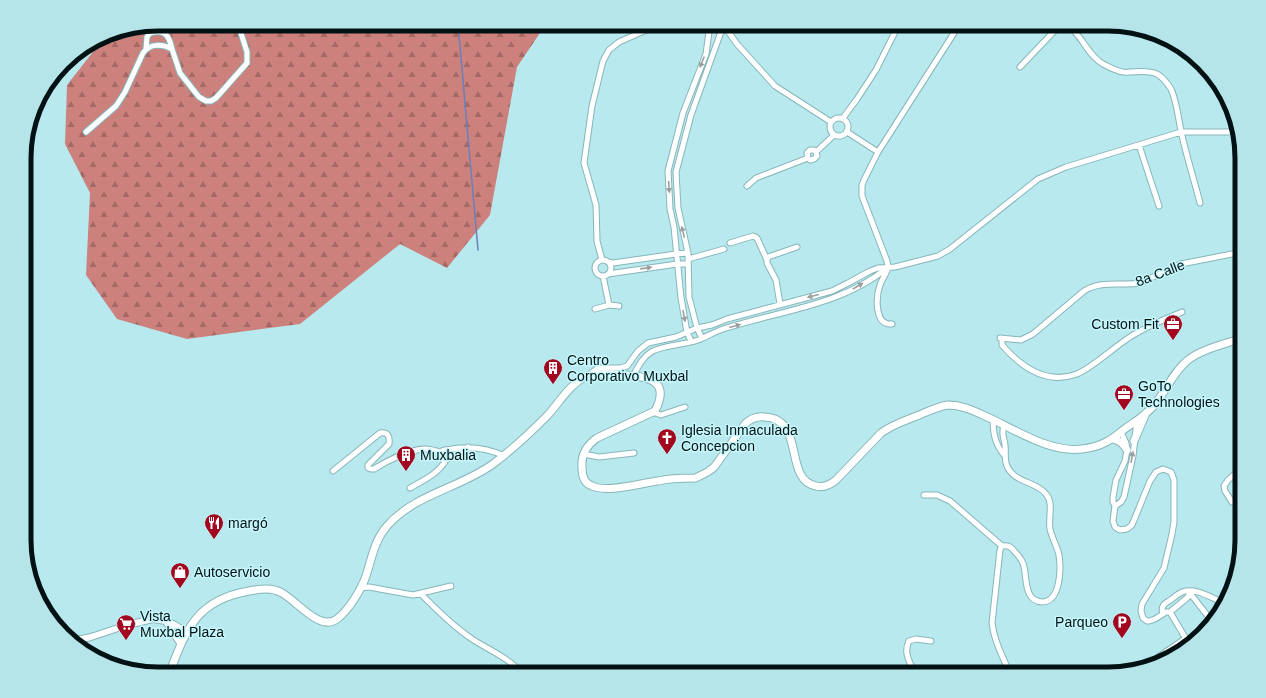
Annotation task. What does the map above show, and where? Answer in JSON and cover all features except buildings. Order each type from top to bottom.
[{"type":"main road","points":[[171,667],[180,643],[186,632],[199,615],[211,604],[226,596],[267,589],[279,592],[324,622],[334,621],[340,617],[348,608],[360,588],[375,544],[381,533],[392,520],[419,501],[467,479],[504,456],[534,430],[575,384],[586,376],[597,374],[633,376],[651,380],[660,388],[661,393],[654,411],[597,438],[591,443],[583,454],[582,463],[583,476],[590,486],[604,488],[633,486],[659,480],[695,478],[712,470],[716,466],[751,418],[768,417],[775,418],[786,427],[802,477],[805,481],[814,486],[820,487],[827,486],[836,480],[881,433],[889,428],[946,405],[964,407],[993,419],[1038,441],[1056,447],[1070,450],[1100,445],[1112,439],[1146,413],[1156,403],[1176,373],[1188,360],[1205,351],[1235,340]]},
{"type":"main road","points":[[1134,441],[1146,413]]},
{"type":"main road","points":[[1112,439],[1120,441],[1127,450]]},
{"type":"street","points":[[156,31],[166,34],[170,38],[180,73],[200,97],[206,101],[211,101],[216,98],[247,63],[247,52],[240,31]]},
{"type":"street","points":[[86,132],[116,106],[126,92],[146,49],[147,37],[150,33],[156,31]]},
{"type":"street","points":[[602,260],[597,241],[596,205],[584,163],[594,99],[603,61],[609,50],[619,42],[644,31]]},
{"type":"street","points":[[691,341],[687,332],[681,298],[674,227],[670,209],[668,171],[683,113],[706,54],[708,31]]},
{"type":"street","points":[[702,338],[697,328],[688,297],[688,253],[678,208],[676,172],[691,115],[722,31]]},
{"type":"street","points":[[728,31],[737,44],[776,86],[831,122]]},
{"type":"street","points":[[843,118],[857,100],[876,70],[895,31]]},
{"type":"street","points":[[892,324],[884,323],[877,308],[879,286],[888,268],[887,261],[864,201],[862,190],[864,180],[878,152],[955,31]]},
{"type":"street","points":[[1020,67],[1054,31]]},
{"type":"street","points":[[1076,31],[1094,58],[1102,64],[1122,72],[1149,71],[1157,74],[1167,83],[1174,97],[1200,202]]},
{"type":"street","points":[[146,49],[152,46],[162,46],[172,49]]},
{"type":"street","points":[[835,118],[843,118],[848,124],[846,132],[842,136],[836,136],[831,132],[831,122],[835,118]]},
{"type":"street","points":[[586,376],[598,368],[620,368],[627,366],[638,351],[648,343],[676,337],[697,328],[712,325],[727,319],[832,291],[878,268],[895,267],[938,256],[950,249],[1038,179],[1066,167],[1182,132],[1232,131]]},
{"type":"street","points":[[846,132],[878,152]]},
{"type":"street","points":[[747,186],[756,178],[808,158],[812,160],[816,158],[816,152],[834,134]]},
{"type":"street","points":[[1139,145],[1159,206]]},
{"type":"street","points":[[730,243],[753,236],[757,238],[767,260],[767,264],[776,280],[780,304]]},
{"type":"street","points":[[767,260],[768,257],[797,247]]},
{"type":"street","points":[[688,253],[613,263],[602,260],[597,262],[595,267],[598,274],[605,275],[688,262],[724,248]]},
{"type":"street","name":"8a Calle","points":[[1182,312],[1155,323],[1128,338],[1078,373],[1063,377],[1044,376],[1011,356],[1002,345],[1001,338],[1021,340],[1033,334],[1091,286],[1101,284],[1140,283],[1181,264],[1235,253]]},
{"type":"street","points":[[605,275],[611,270],[608,262]]},
{"type":"street","points":[[633,376],[638,365],[651,352],[691,341],[697,341],[722,329],[838,297],[888,268]]},
{"type":"street","points":[[605,275],[609,305]]},
{"type":"street","points":[[595,309],[609,305],[619,306]]},
{"type":"street","points":[[652,412],[661,415],[685,407]]},
{"type":"street","points":[[993,419],[993,432],[998,447],[1004,455]]},
{"type":"street","points":[[1137,420],[1133,456],[1123,500],[1116,506],[1113,524],[1120,530],[1127,529],[1132,525],[1150,481],[1159,470],[1168,470],[1174,476],[1175,485],[1174,522],[1171,541],[1164,568],[1142,604],[1141,611],[1143,618],[1147,621],[1155,619],[1172,610],[1190,593]]},
{"type":"street","points":[[924,495],[937,495],[950,501],[1002,546],[1007,545],[1011,547],[1019,556],[1024,566],[1027,587],[1031,597],[1043,602],[1050,599],[1055,593],[1059,583],[1060,562],[1050,529],[1049,499],[1047,494],[1036,486],[1021,480],[1010,472],[1004,455],[1005,445],[1002,433],[1004,425]]},
{"type":"street","points":[[333,472],[380,433],[384,432],[388,434],[390,438],[389,444],[368,465],[368,468],[374,469],[399,456],[420,449],[450,453],[441,468],[410,488]]},
{"type":"street","points":[[1116,506],[1113,500],[1116,480],[1125,461],[1127,450],[1126,442],[1121,432]]},
{"type":"street","points":[[468,447],[456,456],[447,459],[441,457],[444,451],[459,447],[468,447],[494,451],[504,456]]},
{"type":"street","points":[[583,454],[599,457],[634,453]]},
{"type":"street","points":[[1232,502],[1225,491],[1224,486],[1235,474]]},
{"type":"street","points":[[1116,480],[1127,482]]},
{"type":"street","points":[[1002,546],[1000,550],[992,622],[993,633],[1007,667]]},
{"type":"street","points":[[360,588],[369,587],[408,595],[421,594],[451,586]]},
{"type":"street","points":[[1163,614],[1162,607],[1180,593],[1207,595],[1219,601]]},
{"type":"street","points":[[1190,593],[1209,617]]},
{"type":"street","points":[[421,594],[452,623],[473,639],[490,648],[515,667]]},
{"type":"street","points":[[1161,655],[1186,638],[1172,610],[1172,604],[1167,602]]},
{"type":"street","points":[[79,639],[92,637],[127,625],[153,620],[175,625],[186,632]]},
{"type":"street","points":[[166,622],[180,643]]},
{"type":"street","points":[[912,667],[906,651],[906,646],[909,641],[916,639],[931,641]]},
{"type":"green space","points":[[158,31],[541,31],[517,67],[490,215],[447,268],[400,244],[300,324],[187,339],[117,319],[86,275],[90,193],[65,144],[67,85],[97,47],[133,33]]},
{"type":"waterway","points":[[459,31],[478,250]]},
{"type":"place","name":"Custom Fit","points":[[1173,341]]},
{"type":"place","name":"Centro Corporativo Muxbal","points":[[553,385]]},
{"type":"place","name":"GoTo Technologies","points":[[1124,411]]},
{"type":"place","name":"Iglesia Inmaculada Concepcion","points":[[667,455]]},
{"type":"place","name":"Muxbalia","points":[[406,472]]},
{"type":"place","name":"margó","points":[[214,540]]},
{"type":"place","name":"Autoservicio","points":[[180,589]]},
{"type":"place","name":"Parqueo","points":[[1122,639]]},
{"type":"place","name":"Vista Muxbal Plaza","points":[[126,641]]}]
